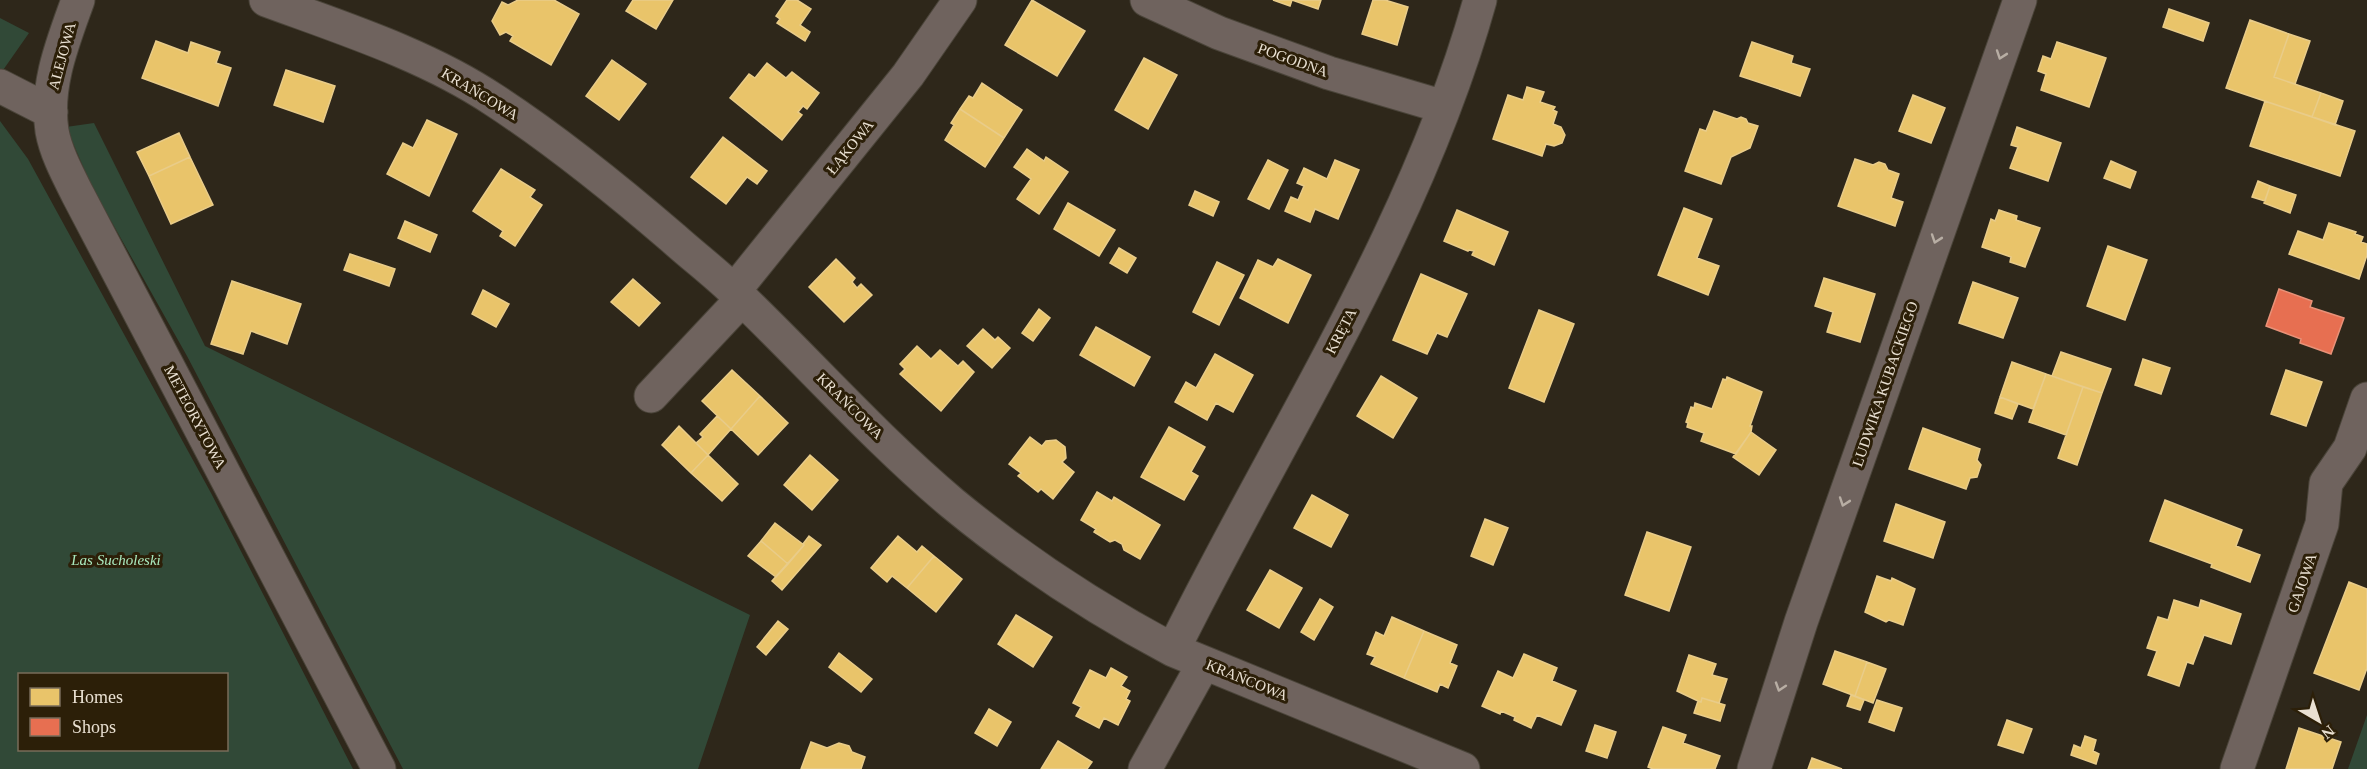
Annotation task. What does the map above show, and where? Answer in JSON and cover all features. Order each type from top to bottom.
[{"type":"street","name":"ALEJOWA","points":[[51,112],[55,70],[78,0]]},
{"type":"street","name":"KRAŃCOWA","points":[[266,0],[407,56],[491,98],[559,144],[738,295],[913,468],[953,504],[1076,592],[1173,650],[1457,768]]},
{"type":"street","name":"ŁĄKOWA","points":[[651,396],[738,295],[908,75],[960,0]]},
{"type":"street","name":"POGODNA","points":[[1147,0],[1219,33],[1329,73],[1444,107]]},
{"type":"street","name":"KRĘTA","points":[[1173,650],[1357,303],[1415,178],[1444,107],[1465,52],[1480,0]]},
{"type":"street","name":"LUDWIKA KUBACKIEGO","points":[[1754,769],[1801,622],[2020,0]]},
{"type":"street","points":[[0,86],[51,112]]},
{"type":"street","name":"METEORYTOWA","points":[[51,112],[56,143],[78,195],[379,769]]},
{"type":"street","name":"GAJOWA","points":[[2237,769],[2322,524],[2326,483],[2350,448],[2367,399]]},
{"type":"street","points":[[1145,769],[1204,663]]},
{"type":"green space","points":[[0,18],[29,33],[1,73],[0,72]]},
{"type":"green space","name":"Las Sucholeski","points":[[0,121],[28,159],[211,493],[353,769],[0,769]]},
{"type":"green space","points":[[94,123],[205,346],[750,615],[698,769],[403,769],[187,356],[92,187],[66,127]]},
{"type":"green space","points":[[2367,715],[2367,769],[2348,769]]},
{"type":"building: Homes","points":[[518,0],[554,0],[579,14],[551,65],[510,41],[513,36],[506,32],[500,35],[492,21],[502,2],[508,5]]},
{"type":"building: Homes","points":[[633,0],[673,0],[656,29],[626,11]]},
{"type":"building: Homes","points":[[787,0],[797,0],[811,9],[800,25],[810,32],[805,41],[777,23],[780,19],[776,16]]},
{"type":"building: Homes","points":[[1032,0],[1085,31],[1057,76],[1005,45]]},
{"type":"building: Homes","points":[[1273,0],[1292,0],[1290,6]]},
{"type":"building: Homes","points":[[1292,0],[1321,0],[1318,9]]},
{"type":"building: Homes","points":[[1373,0],[1385,0],[1408,7],[1397,45],[1362,34]]},
{"type":"building: Homes","points":[[2169,9],[2209,23],[2203,41],[2163,27]]},
{"type":"building: Homes","points":[[2250,20],[2289,34],[2274,77],[2321,93],[2312,117],[2226,88]]},
{"type":"building: Homes","points":[[2289,34],[2310,41],[2295,84],[2274,77]]},
{"type":"building: Homes","points":[[156,41],[188,53],[191,42],[220,52],[216,63],[231,68],[218,106],[142,78]]},
{"type":"building: Homes","points":[[1752,42],[1793,56],[1791,63],[1810,69],[1800,96],[1740,76]]},
{"type":"building: Homes","points":[[2057,42],[2106,58],[2089,107],[2041,90],[2046,74],[2038,71],[2043,56],[2051,59]]},
{"type":"building: Homes","points":[[1144,58],[1177,75],[1148,129],[1115,110]]},
{"type":"building: Homes","points":[[612,60],[646,84],[619,120],[586,96]]},
{"type":"building: Homes","points":[[767,63],[786,78],[792,72],[819,93],[807,109],[803,106],[798,112],[802,115],[782,140],[730,98],[749,74],[755,78]]},
{"type":"building: Homes","points":[[286,70],[335,86],[323,122],[274,105]]},
{"type":"building: Homes","points":[[982,83],[1022,110],[1004,138],[960,109],[969,96],[973,98]]},
{"type":"building: Homes","points":[[1527,87],[1544,92],[1540,102],[1555,107],[1553,110],[1557,112],[1553,124],[1561,127],[1565,135],[1562,143],[1554,146],[1546,144],[1542,156],[1493,139],[1508,95],[1523,100]]},
{"type":"building: Homes","points":[[2321,93],[2343,101],[2335,125],[2312,117]]},
{"type":"building: Homes","points":[[1913,95],[1945,108],[1931,143],[1899,131]]},
{"type":"building: Homes","points":[[2265,101],[2355,131],[2340,176],[2250,146]]},
{"type":"building: Homes","points":[[960,109],[1004,138],[985,167],[945,140],[954,125],[951,123]]},
{"type":"building: Homes","points":[[1714,111],[1737,119],[1741,117],[1748,123],[1758,126],[1750,148],[1731,157],[1721,184],[1685,171],[1700,129],[1706,131]]},
{"type":"building: Homes","points":[[427,120],[457,134],[429,196],[387,174],[403,143],[413,148]]},
{"type":"building: Homes","points":[[2017,127],[2061,143],[2048,181],[2010,168],[2018,147],[2011,145]]},
{"type":"building: Homes","points":[[179,133],[190,157],[149,176],[137,152]]},
{"type":"building: Homes","points":[[723,137],[767,171],[757,184],[747,177],[726,204],[691,177]]},
{"type":"building: Homes","points":[[1027,149],[1044,161],[1046,157],[1068,172],[1039,214],[1017,199],[1031,179],[1014,167]]},
{"type":"building: Homes","points":[[190,157],[213,205],[171,224],[149,176]]},
{"type":"building: Homes","points":[[1855,159],[1873,165],[1879,162],[1885,164],[1888,170],[1899,174],[1891,198],[1903,202],[1895,226],[1838,206]]},
{"type":"building: Homes","points":[[1268,160],[1288,170],[1269,209],[1248,199]]},
{"type":"building: Homes","points":[[1335,160],[1359,170],[1338,219],[1315,209],[1310,222],[1285,211],[1291,197],[1298,200],[1304,186],[1297,183],[1304,168],[1327,179]]},
{"type":"building: Homes","points":[[2111,161],[2136,172],[2130,188],[2104,178]]},
{"type":"building: Homes","points":[[501,169],[535,190],[530,197],[542,205],[515,246],[500,236],[503,231],[473,211]]},
{"type":"building: Homes","points":[[2258,181],[2270,186],[2265,201],[2252,197]]},
{"type":"building: Homes","points":[[2270,186],[2296,195],[2290,213],[2264,203]]},
{"type":"building: Homes","points":[[1195,191],[1219,202],[1213,216],[1189,205]]},
{"type":"building: Homes","points":[[1068,203],[1115,230],[1099,256],[1054,229]]},
{"type":"building: Homes","points":[[1684,208],[1712,219],[1697,258],[1719,266],[1708,295],[1658,275]]},
{"type":"building: Homes","points":[[1457,210],[1508,232],[1494,265],[1472,255],[1474,251],[1468,251],[1444,241]]},
{"type":"building: Homes","points":[[1999,210],[2017,216],[2016,220],[2040,228],[2025,267],[2010,262],[2011,257],[1982,247],[1991,219],[1995,221]]},
{"type":"building: Homes","points":[[405,221],[437,235],[430,252],[398,238]]},
{"type":"building: Homes","points":[[2329,223],[2356,232],[2355,234],[2363,237],[2361,242],[2367,244],[2367,255],[2359,279],[2289,254],[2298,231],[2323,240]]},
{"type":"building: Homes","points":[[2108,246],[2147,260],[2125,320],[2087,306]]},
{"type":"building: Homes","points":[[1119,248],[1136,258],[1127,273],[1110,263]]},
{"type":"building: Homes","points":[[350,254],[395,269],[389,286],[344,270]]},
{"type":"building: Homes","points":[[836,259],[855,278],[852,282],[857,288],[861,284],[872,295],[844,322],[809,287]]},
{"type":"building: Homes","points":[[1278,259],[1311,275],[1288,323],[1240,298],[1258,260],[1273,267]]},
{"type":"building: Homes","points":[[1217,262],[1244,275],[1219,325],[1193,312]]},
{"type":"building: Homes","points":[[1421,274],[1467,294],[1447,337],[1437,333],[1427,354],[1393,340]]},
{"type":"building: Homes","points":[[1824,278],[1875,294],[1860,342],[1827,332],[1833,312],[1815,306]]},
{"type":"building: Homes","points":[[633,279],[660,303],[639,326],[611,302]]},
{"type":"building: Homes","points":[[232,281],[301,304],[287,344],[251,331],[243,354],[211,344]]},
{"type":"building: Homes","points":[[1973,282],[2018,298],[2003,338],[1959,323]]},
{"type":"building: Homes","points":[[483,290],[509,304],[496,327],[472,314]]},
{"type":"building: Homes","points":[[1039,309],[1050,318],[1033,341],[1022,333]]},
{"type":"building: Homes","points":[[1539,310],[1574,324],[1544,402],[1509,388]]},
{"type":"building: Homes","points":[[1096,327],[1150,357],[1134,386],[1080,355]]},
{"type":"building: Homes","points":[[983,329],[995,340],[998,337],[1010,348],[992,368],[967,346]]},
{"type":"building: Homes","points":[[917,346],[931,359],[940,350],[958,366],[963,361],[974,372],[941,411],[900,374],[905,369],[900,364]]},
{"type":"building: Homes","points":[[2061,352],[2111,369],[2102,393],[2052,376]]},
{"type":"building: Homes","points":[[1215,354],[1253,375],[1233,412],[1216,403],[1207,420],[1175,402],[1186,382],[1196,388]]},
{"type":"building: Homes","points":[[2143,359],[2170,368],[2161,394],[2135,385]]},
{"type":"building: Homes","points":[[2012,362],[2046,374],[2033,409],[2000,397]]},
{"type":"building: Homes","points":[[732,370],[760,396],[731,429],[702,401]]},
{"type":"building: Homes","points":[[2286,370],[2322,382],[2306,426],[2271,414]]},
{"type":"building: Homes","points":[[2046,374],[2083,387],[2066,435],[2029,422]]},
{"type":"building: Homes","points":[[1381,376],[1417,398],[1393,438],[1357,416]]},
{"type":"building: Homes","points":[[1727,377],[1762,392],[1750,426],[1752,426],[1751,432],[1736,454],[1701,441],[1704,433],[1687,427],[1686,422],[1691,407],[1694,408],[1695,403],[1712,409],[1723,379],[1726,380]]},
{"type":"building: Homes","points":[[2083,387],[2102,393],[2077,465],[2058,458]]},
{"type":"building: Homes","points":[[760,396],[788,423],[758,455],[731,429]]},
{"type":"building: Homes","points":[[2000,397],[2018,404],[2012,419],[1995,413]]},
{"type":"building: Homes","points":[[717,416],[731,429],[708,455],[696,443],[703,437],[700,434]]},
{"type":"building: Homes","points":[[679,426],[708,455],[691,473],[662,445]]},
{"type":"building: Homes","points":[[1169,427],[1205,447],[1191,472],[1198,476],[1184,500],[1141,477]]},
{"type":"building: Homes","points":[[1923,428],[1980,449],[1977,460],[1981,465],[1977,477],[1970,478],[1966,489],[1909,469]]},
{"type":"building: Homes","points":[[1751,432],[1776,450],[1759,475],[1733,457]]},
{"type":"building: Homes","points":[[1030,437],[1042,446],[1046,441],[1056,440],[1065,447],[1066,458],[1062,462],[1074,472],[1053,499],[1041,489],[1038,492],[1018,476],[1021,473],[1009,464]]},
{"type":"building: Homes","points":[[708,455],[738,484],[722,501],[691,473]]},
{"type":"building: Homes","points":[[810,455],[838,480],[812,510],[784,485]]},
{"type":"building: Homes","points":[[1097,492],[1112,501],[1114,497],[1160,525],[1140,559],[1124,550],[1122,544],[1115,540],[1110,542],[1094,532],[1096,529],[1081,520]]},
{"type":"building: Homes","points":[[1312,495],[1348,515],[1331,547],[1294,528]]},
{"type":"building: Homes","points":[[2165,500],[2242,530],[2236,546],[2260,555],[2250,582],[2211,567],[2212,564],[2150,541]]},
{"type":"building: Homes","points":[[1896,504],[1945,522],[1933,558],[1884,541]]},
{"type":"building: Homes","points":[[1485,519],[1508,528],[1493,565],[1471,556]]},
{"type":"building: Homes","points":[[775,523],[804,545],[788,564],[761,541]]},
{"type":"building: Homes","points":[[1647,532],[1691,547],[1669,611],[1625,595]]},
{"type":"building: Homes","points":[[809,536],[821,545],[782,590],[772,581],[804,545]]},
{"type":"building: Homes","points":[[898,536],[917,552],[922,546],[934,556],[907,588],[892,576],[887,582],[871,568]]},
{"type":"building: Homes","points":[[761,541],[788,564],[776,577],[748,556]]},
{"type":"building: Homes","points":[[934,556],[962,579],[936,612],[907,588]]},
{"type":"building: Homes","points":[[1270,570],[1302,588],[1279,628],[1247,610]]},
{"type":"building: Homes","points":[[1877,576],[1891,581],[1892,578],[1915,589],[1903,625],[1889,620],[1886,622],[1865,612]]},
{"type":"building: Homes","points":[[2349,582],[2367,589],[2367,668],[2359,690],[2314,673]]},
{"type":"building: Homes","points":[[1320,599],[1333,607],[1314,640],[1301,632]]},
{"type":"building: Homes","points":[[2174,600],[2199,608],[2201,600],[2241,614],[2231,644],[2204,635],[2193,664],[2187,662],[2179,686],[2148,675],[2157,651],[2147,648],[2158,617],[2168,620]]},
{"type":"building: Homes","points":[[1016,615],[1052,637],[1033,667],[998,644]]},
{"type":"building: Homes","points":[[1392,617],[1424,631],[1404,678],[1371,664],[1375,657],[1367,654],[1376,632],[1384,636]]},
{"type":"building: Homes","points":[[778,621],[788,629],[766,655],[757,647]]},
{"type":"building: Homes","points":[[1424,631],[1457,645],[1450,663],[1457,666],[1448,688],[1440,684],[1437,692],[1404,678]]},
{"type":"building: Homes","points":[[1835,651],[1867,662],[1855,696],[1823,684]]},
{"type":"building: Homes","points":[[839,653],[872,679],[861,692],[829,667]]},
{"type":"building: Homes","points":[[1524,654],[1557,668],[1552,681],[1576,691],[1561,725],[1537,715],[1531,728],[1514,720],[1515,717],[1501,711],[1500,714],[1482,706],[1498,671],[1513,678]]},
{"type":"building: Homes","points":[[1689,655],[1716,664],[1712,675],[1727,679],[1719,703],[1702,698],[1701,702],[1677,691]]},
{"type":"building: Homes","points":[[1867,662],[1886,669],[1873,703],[1855,696]]},
{"type":"building: Homes","points":[[1111,668],[1127,677],[1121,686],[1130,691],[1126,699],[1130,701],[1118,725],[1104,718],[1099,728],[1076,716],[1081,707],[1073,703],[1090,670],[1106,678]]},
{"type":"building: Homes","points":[[1851,695],[1864,700],[1860,710],[1847,706]]},
{"type":"building: Homes","points":[[1702,698],[1725,705],[1720,721],[1694,713],[1698,701],[1701,702]]},
{"type":"building: Homes","points":[[1877,700],[1902,708],[1894,731],[1869,722]]},
{"type":"building: Homes","points":[[989,709],[1011,722],[997,746],[975,733]]},
{"type":"building: Homes","points":[[2007,720],[2032,729],[2023,753],[1998,745]]},
{"type":"building: Homes","points":[[1595,725],[1616,732],[1607,758],[1586,751]]},
{"type":"building: Homes","points":[[1663,727],[1686,735],[1683,743],[1720,756],[1715,769],[1653,769],[1648,767]]},
{"type":"building: Homes","points":[[2299,728],[2341,742],[2332,769],[2286,769]]},
{"type":"building: Homes","points":[[2085,736],[2096,740],[2093,751],[2099,754],[2096,764],[2071,755],[2074,745],[2081,748]]},
{"type":"building: Homes","points":[[1058,741],[1092,762],[1087,769],[1041,769]]},
{"type":"building: Homes","points":[[811,742],[827,748],[839,743],[849,746],[852,752],[865,757],[861,769],[801,769]]},
{"type":"building: Homes","points":[[1812,758],[1842,769],[1808,769]]},
{"type":"building: Shops","points":[[2279,289],[2312,301],[2310,307],[2344,318],[2331,354],[2300,343],[2301,339],[2266,326]]}]
